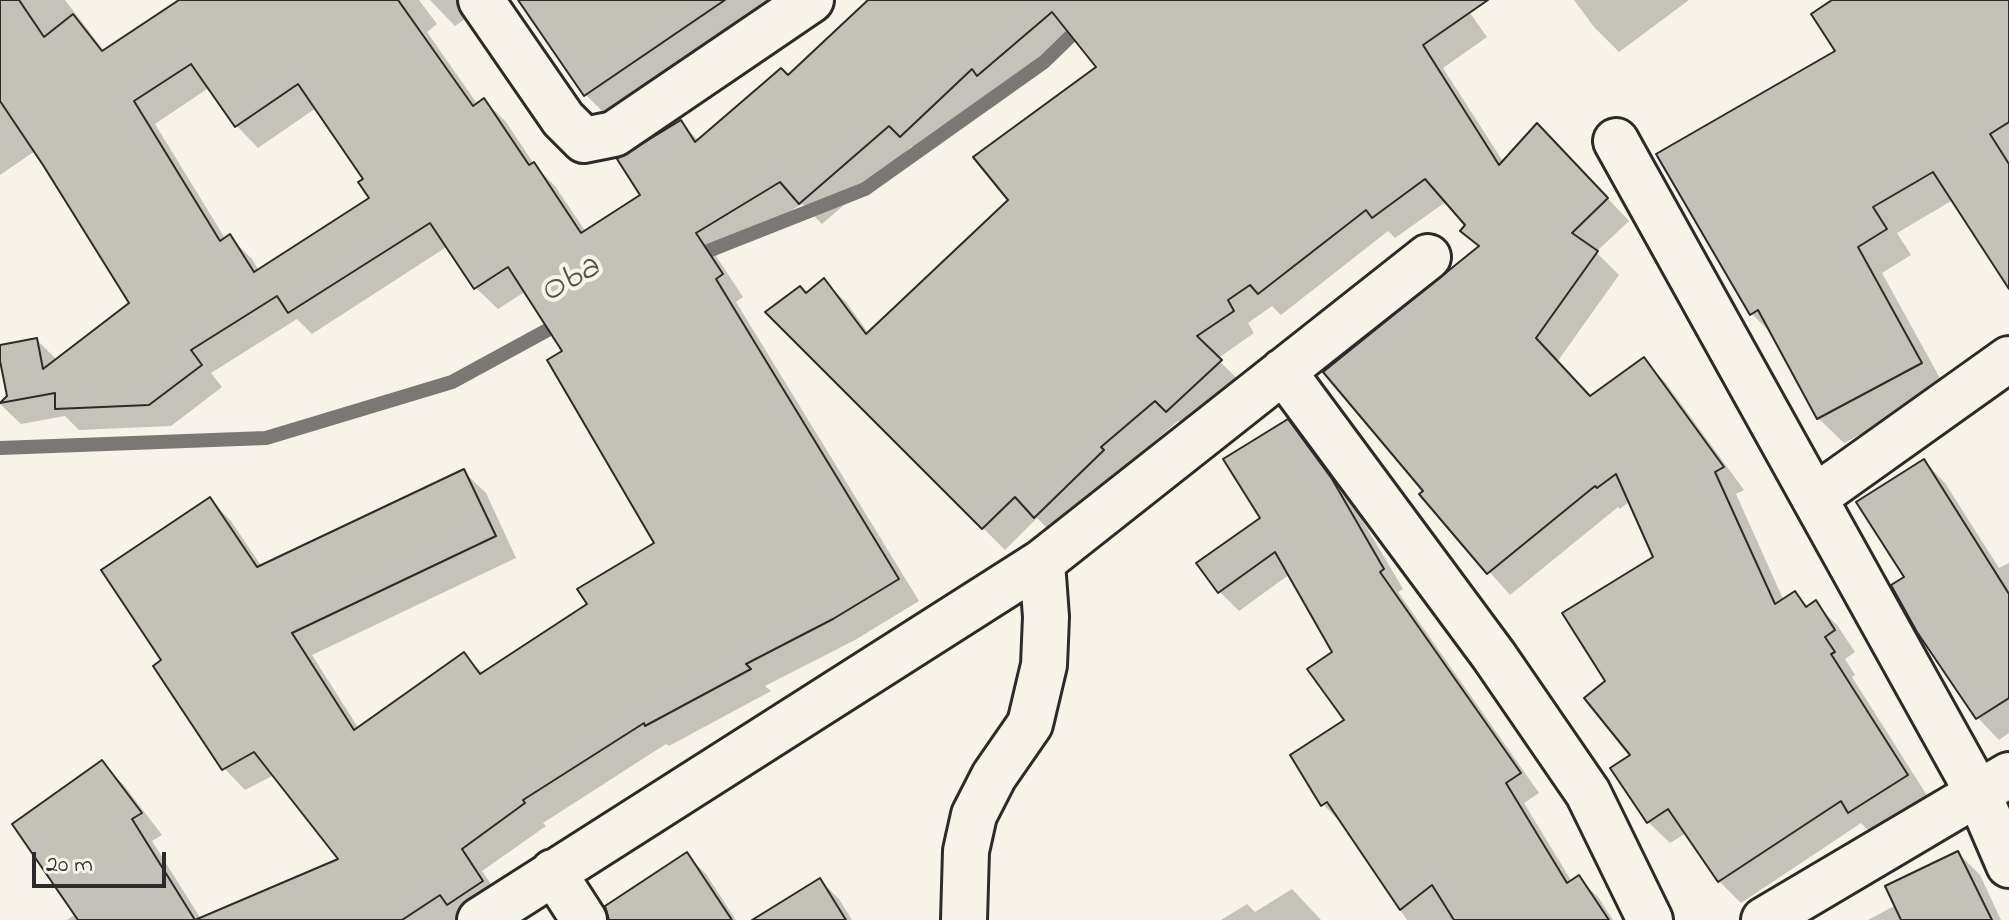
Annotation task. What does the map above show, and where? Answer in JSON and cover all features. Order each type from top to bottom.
[{"type":"street","points":[[481,0],[563,119],[584,140],[614,134],[811,0]]},
{"type":"street","points":[[1616,141],[1814,498],[1994,784],[2009,865]]},
{"type":"street","points":[[480,920],[1042,562],[1428,257]]},
{"type":"street","points":[[1814,498],[2009,359]]},
{"type":"street","points":[[1283,371],[1494,656],[1579,781],[1650,920]]},
{"type":"street","points":[[964,920],[966,851],[974,815],[994,776],[1030,724],[1044,665],[1046,617],[1042,562]]},
{"type":"street","points":[[1764,920],[1994,784]]},
{"type":"street","points":[[553,872],[584,920]]},
{"type":"building","points":[[0,0],[19,0],[44,37],[73,14],[102,51],[179,0],[398,0],[473,106],[484,98],[529,165],[534,162],[581,233],[640,195],[617,159],[681,120],[695,142],[781,68],[788,75],[868,0],[1488,0],[1423,45],[1499,165],[1537,123],[1608,198],[1572,233],[1598,251],[1536,338],[1590,396],[1644,357],[1724,467],[1715,472],[1775,604],[1795,591],[1806,607],[1816,600],[1835,630],[1825,637],[1835,652],[1831,654],[1908,775],[1848,813],[1841,801],[1718,882],[1668,809],[1647,823],[1610,768],[1630,755],[1584,698],[1605,681],[1562,613],[1653,557],[1616,474],[1597,488],[1595,486],[1487,574],[1419,494],[1423,491],[1323,372],[1479,246],[1460,231],[1465,225],[1425,179],[1372,218],[1366,210],[1258,294],[1250,285],[1228,300],[1234,311],[1197,336],[1222,360],[1166,412],[1155,401],[1101,447],[1104,450],[1034,518],[1015,497],[982,529],[765,312],[800,286],[806,293],[824,278],[866,334],[1008,200],[973,157],[1096,67],[1052,12],[977,76],[972,69],[900,137],[889,126],[799,204],[780,182],[696,233],[723,274],[716,279],[899,579],[833,619],[746,664],[751,669],[645,726],[644,723],[523,800],[525,803],[462,849],[483,881],[447,905],[440,895],[402,920],[195,920],[338,859],[254,752],[222,770],[153,666],[161,660],[101,570],[210,497],[257,567],[464,469],[496,536],[292,633],[354,730],[464,652],[480,674],[587,604],[577,589],[654,543],[547,360],[562,351],[508,267],[474,289],[430,223],[288,313],[277,296],[191,350],[202,365],[149,405],[55,409],[55,393],[0,403],[7,396],[0,345],[37,338],[43,369],[129,303],[0,101]],"holes":[[[191,64],[235,127],[298,84],[363,179],[358,182],[369,198],[254,272],[230,234],[220,241],[134,101]]]},
{"type":"building","points":[[518,0],[725,0],[584,96]]},
{"type":"building","points":[[1832,0],[2009,0],[2009,122],[1990,134],[2009,164],[2009,289],[1933,172],[1873,207],[1887,229],[1858,247],[1922,363],[1817,419],[1758,310],[1750,315],[1656,154],[1835,51],[1811,14]]},
{"type":"building","points":[[1288,419],[1332,479],[1384,569],[1380,572],[1521,773],[1506,783],[1567,883],[1579,875],[1609,920],[1454,920],[1432,885],[1400,910],[1327,802],[1321,806],[1290,755],[1344,720],[1307,669],[1332,652],[1275,552],[1218,593],[1196,563],[1260,518],[1223,459]]},
{"type":"building","points":[[1924,459],[2009,594],[2009,698],[1976,719],[1917,632],[1891,585],[1904,577],[1856,502]]},
{"type":"building","points":[[102,760],[142,813],[132,819],[195,920],[78,920],[12,824]]},
{"type":"building","points":[[1958,851],[1992,920],[1901,920],[1885,886]]},
{"type":"building","points":[[687,852],[732,920],[609,920],[605,906]]},
{"type":"building","points":[[820,878],[846,920],[752,920]]},
{"type":"waterway","name":"Oba","points":[[693,257],[865,189],[1044,62],[1108,0]]},
{"type":"waterway","name":"Oba","points":[[0,448],[266,438],[452,382],[564,321]]}]
